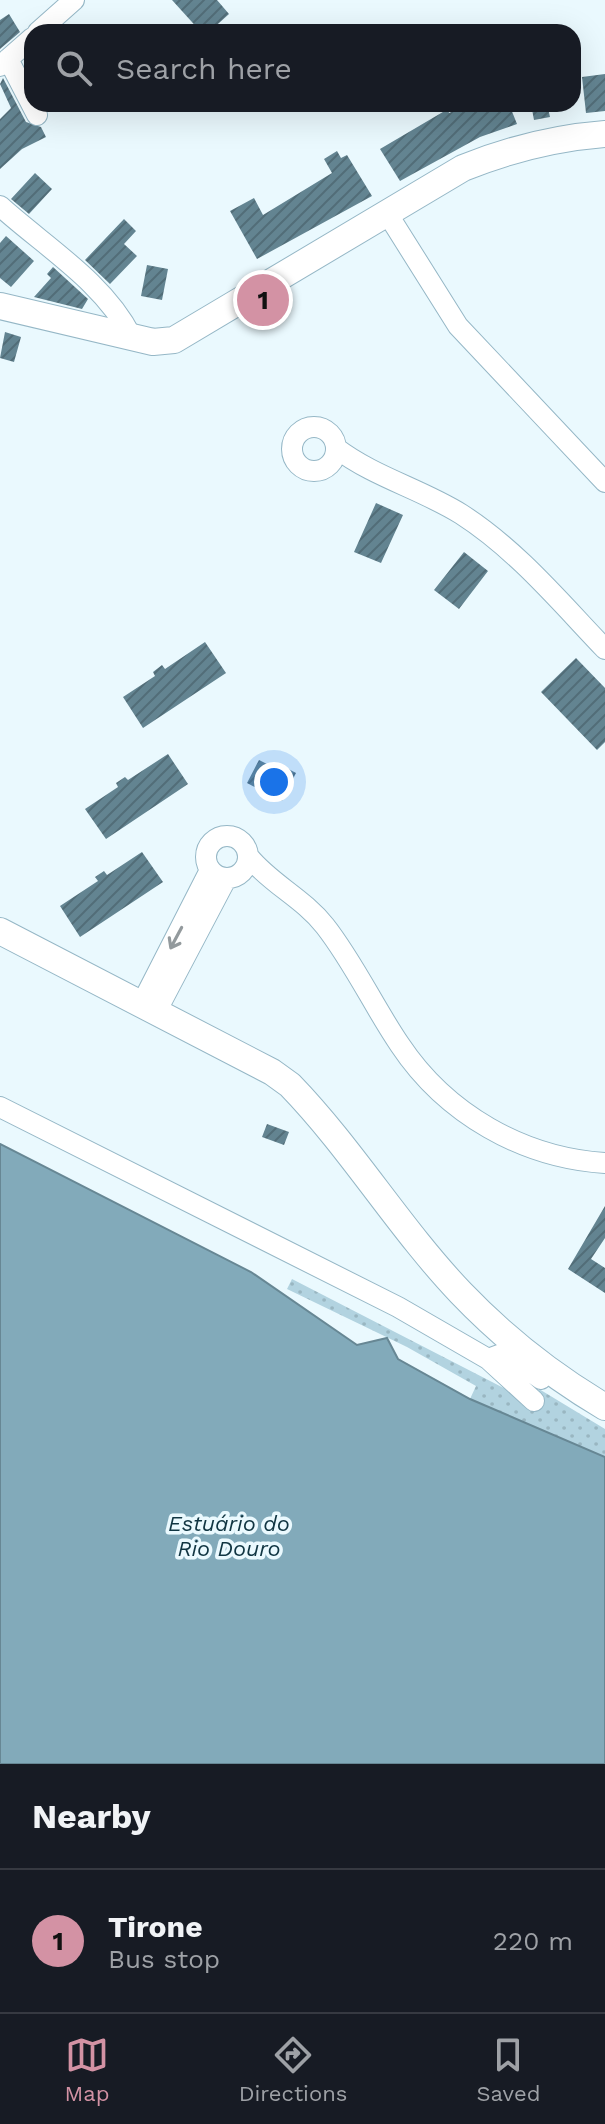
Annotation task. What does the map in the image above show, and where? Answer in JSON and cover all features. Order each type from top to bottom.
[{"type":"main road","points":[[0,306],[160,343],[180,337],[434,183],[510,150],[556,138],[605,134]]},
{"type":"main road","points":[[0,931],[290,1085],[460,1292],[511,1343],[552,1375],[605,1407]]},
{"type":"street","points":[[47,24],[74,0]]},
{"type":"street","points":[[24,45],[4,63],[24,95]]},
{"type":"street","points":[[0,206],[97,291],[121,315],[131,336]]},
{"type":"street","points":[[387,213],[458,326],[605,482]]},
{"type":"street","points":[[333,456],[422,493],[483,529],[524,564],[605,649]]},
{"type":"street","points":[[149,1009],[231,870],[264,876],[286,890],[325,926],[406,1055],[447,1098],[481,1124],[518,1143],[569,1158],[605,1163]]},
{"type":"street","points":[[0,1107],[398,1307],[488,1359],[534,1401]]},
{"type":"street","points":[[488,1359],[504,1353],[559,1391]]},
{"type":"shaded area","points":[[292,1279],[533,1403],[539,1389],[605,1429],[605,1457],[470,1399],[476,1386],[407,1347],[287,1289]]},
{"type":"water","name":"Estuário do Rio Douro","points":[[0,1144],[251,1272],[357,1345],[387,1338],[398,1359],[470,1399],[605,1457],[605,1764],[0,1764]]},
{"type":"building","points":[[172,0],[217,0],[229,14],[218,24],[194,24]]},
{"type":"building","points":[[9,14],[20,32],[0,49],[0,20]]},
{"type":"building","points":[[605,74],[605,111],[586,113],[582,77]]},
{"type":"building","points":[[3,78],[26,122],[41,127],[46,137],[22,149],[0,169],[0,119],[11,108],[0,84]]},
{"type":"building","points":[[443,112],[512,112],[517,124],[480,137],[400,181],[380,149]]},
{"type":"building","points":[[532,112],[549,112],[550,117],[534,120]]},
{"type":"building","points":[[337,151],[341,158],[347,155],[372,196],[257,259],[230,211],[254,198],[263,215],[332,173],[324,159]]},
{"type":"building","points":[[35,173],[52,189],[29,214],[11,199]]},
{"type":"building","points":[[124,219],[136,231],[124,244],[137,256],[110,284],[85,260]]},
{"type":"building","points":[[6,236],[34,261],[11,287],[0,278],[0,243]]},
{"type":"building","points":[[147,265],[168,269],[162,300],[141,296]]},
{"type":"building","points":[[53,267],[88,299],[82,309],[34,297],[51,278],[47,274]]},
{"type":"building","points":[[5,332],[21,337],[14,362],[0,358]]},
{"type":"building","points":[[376,503],[403,515],[381,563],[354,552]]},
{"type":"building","points":[[464,552],[488,571],[459,609],[434,590]]},
{"type":"building","points":[[205,642],[226,673],[143,728],[123,697],[155,676],[153,672],[162,665],[165,669]]},
{"type":"building","points":[[576,658],[605,688],[605,742],[597,750],[541,692]]},
{"type":"building","points":[[168,754],[188,784],[106,839],[85,809],[118,787],[116,783],[125,777],[128,780]]},
{"type":"building","points":[[259,760],[279,770],[281,765],[296,773],[282,801],[247,783]]},
{"type":"building","points":[[142,852],[163,882],[80,937],[60,906],[98,881],[95,877],[104,871],[107,875]]},
{"type":"building","points":[[267,1124],[289,1132],[284,1145],[262,1137]]},
{"type":"building","points":[[605,1206],[605,1238],[591,1259],[605,1268],[605,1293],[568,1269]]},
{"type":"place","name":"Tirone","points":[[263,300]]}]
